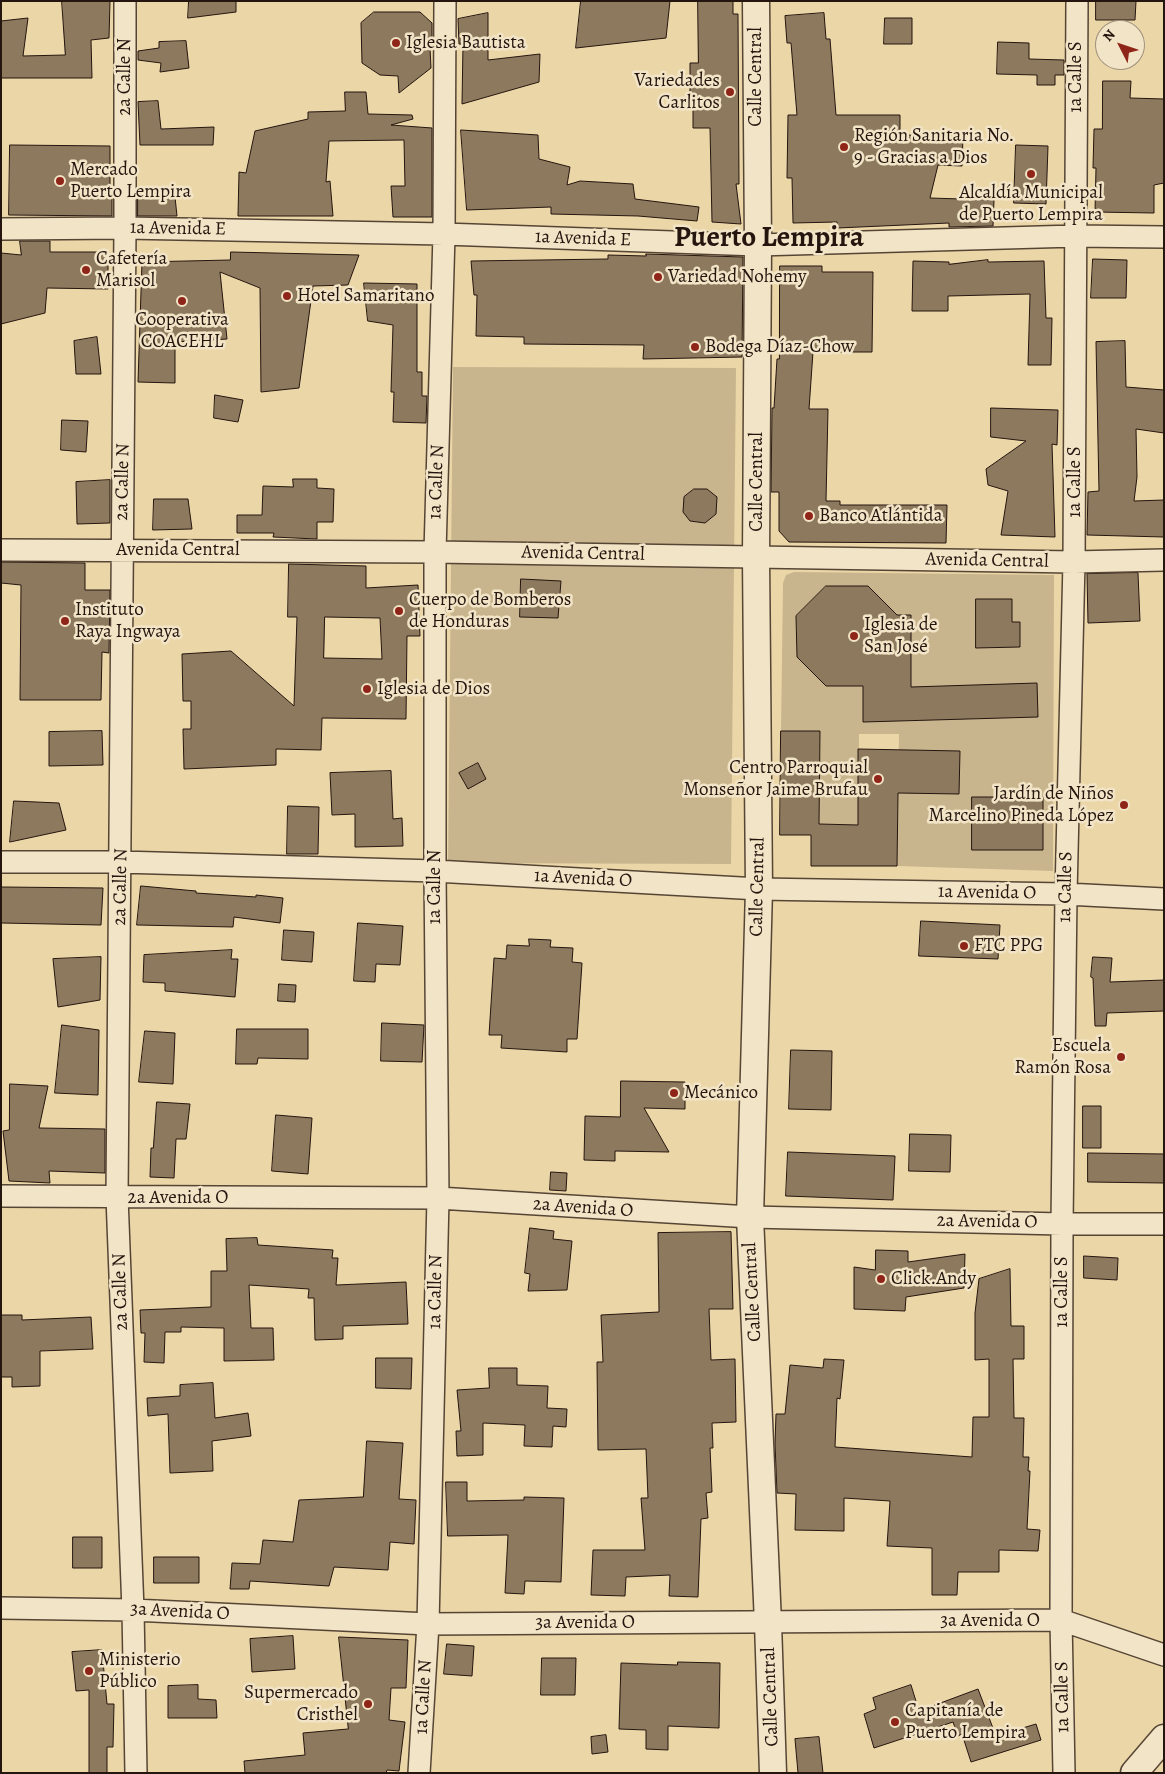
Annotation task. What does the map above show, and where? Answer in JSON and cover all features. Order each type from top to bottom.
[{"type":"street","name":"2a Calle N","points":[[125,1],[126,228],[117,1197],[133,1610],[136,1773]]},
{"type":"street","name":"1a Calle N","points":[[419,1773],[428,1624],[438,1198],[435,552],[444,234],[445,1]]},
{"type":"street","name":"Calle Central","points":[[756,1],[758,245],[756,558],[759,890],[750,1217],[773,1773]]},
{"type":"street","name":"1a Calle S","points":[[1064,1773],[1062,1224],[1066,894],[1074,562],[1077,1]]},
{"type":"street","name":"1a Avenida E","points":[[1,229],[126,228],[444,234],[758,245],[1075,236],[1164,237]]},
{"type":"street","name":"Avenida Central","points":[[1,550],[435,552],[1074,562],[1164,560]]},
{"type":"street","name":"1a Avenida O","points":[[1,862],[121,862],[435,871],[759,890],[1066,894],[1164,899]]},
{"type":"street","name":"2a Avenida O","points":[[1,1196],[438,1198],[750,1217],[1062,1224],[1164,1224]]},
{"type":"street","name":"3a Avenida O","points":[[1,1608],[133,1610],[428,1624],[1062,1620],[1164,1655]]},
{"type":"street","points":[[1134,1773],[1164,1738]]},
{"type":"shaded area","points":[[453,367],[736,368],[731,864],[448,863]]},
{"type":"shaded area","points":[[794,572],[1054,575],[1053,871],[897,866],[899,734],[859,734],[858,825],[819,824],[820,731],[781,731],[783,583],[786,575]],"holes":[[[826,586],[868,586],[897,615],[911,615],[911,659],[867,686],[826,686],[797,657],[796,616]]]},
{"type":"building","points":[[62,1],[110,1],[109,38],[91,40],[92,78],[1,78],[1,21],[28,18],[23,56],[65,55]]},
{"type":"building","points":[[189,1],[236,1],[236,12],[188,18]]},
{"type":"building","points":[[581,1],[670,1],[666,38],[576,48]]},
{"type":"building","points":[[698,1],[733,1],[733,14],[738,14],[739,184],[736,184],[741,224],[712,222],[710,128],[693,128],[693,98],[690,98],[690,63],[698,63]]},
{"type":"building","points":[[1096,1],[1136,1],[1135,20],[1096,20]]},
{"type":"building","name":"Iglesia Bautista","points":[[374,12],[420,12],[432,23],[431,68],[399,93],[398,76],[380,75],[362,63],[361,23]]},
{"type":"building","points":[[488,13],[488,60],[540,54],[539,82],[462,104],[463,44],[459,44],[458,19]]},
{"type":"building","points":[[824,13],[826,39],[830,39],[836,115],[900,115],[900,135],[963,136],[962,166],[938,165],[930,198],[994,200],[993,226],[949,227],[949,223],[837,228],[837,222],[793,223],[792,178],[787,178],[788,115],[797,115],[791,43],[787,43],[785,16]]},
{"type":"building","points":[[885,18],[912,18],[912,44],[884,44]]},
{"type":"building","points":[[186,41],[189,68],[160,72],[161,63],[138,60],[138,51],[159,48],[159,42]]},
{"type":"building","points":[[998,42],[1029,43],[1029,59],[1064,60],[1064,75],[1055,75],[1055,85],[1037,85],[1037,75],[997,74]]},
{"type":"building","points":[[1103,81],[1131,81],[1130,98],[1164,99],[1164,183],[1154,185],[1154,213],[1095,212],[1096,168],[1093,168],[1094,129],[1102,129]]},
{"type":"building","points":[[345,92],[366,92],[368,114],[412,115],[413,119],[391,125],[432,128],[432,217],[393,217],[391,186],[405,186],[404,140],[329,141],[326,182],[330,181],[333,216],[238,216],[239,172],[246,173],[255,131],[308,119],[308,112],[345,111]]},
{"type":"building","points":[[158,101],[161,129],[214,127],[213,145],[140,145],[138,102]]},
{"type":"building","points":[[461,130],[538,135],[539,159],[570,167],[567,185],[580,181],[633,184],[635,199],[699,207],[697,221],[638,216],[551,214],[551,207],[467,210]]},
{"type":"building","name":"Mercado Puerto Lempira","points":[[10,145],[110,146],[112,216],[9,215]]},
{"type":"building","name":"Alcaldía Municipal de Puerto Lempira","points":[[1016,145],[1048,146],[1046,204],[1014,203]]},
{"type":"building","points":[[138,195],[175,197],[177,216],[138,216]]},
{"type":"building","points":[[20,241],[50,241],[50,252],[108,252],[108,289],[47,288],[45,313],[1,324],[1,253],[21,255]]},
{"type":"building","points":[[231,252],[359,255],[348,285],[313,286],[299,388],[261,392],[260,288],[220,272],[227,339],[175,342],[175,383],[138,382],[142,262],[230,260]]},
{"type":"building","points":[[646,254],[743,257],[742,357],[643,359],[644,345],[524,344],[524,337],[476,336],[477,295],[474,295],[471,261],[608,259],[608,255],[646,256]]},
{"type":"building","points":[[1093,259],[1127,260],[1126,298],[1091,298]]},
{"type":"building","points":[[988,260],[988,262],[1044,261],[1046,318],[1052,318],[1051,365],[1028,365],[1030,294],[948,296],[948,311],[912,311],[913,261],[949,262],[949,264]]},
{"type":"building","points":[[780,266],[822,266],[822,272],[873,272],[872,352],[813,352],[809,409],[828,409],[826,501],[840,501],[840,505],[947,505],[946,543],[789,542],[779,531],[779,492],[771,492],[772,408],[774,408],[777,359],[779,359]]},
{"type":"building","points":[[364,283],[417,284],[417,372],[422,372],[422,396],[427,396],[426,423],[393,422],[394,392],[391,392],[393,325],[368,321]]},
{"type":"building","points":[[97,337],[101,374],[76,374],[74,341]]},
{"type":"building","points":[[1125,341],[1126,387],[1164,390],[1164,433],[1136,429],[1137,477],[1134,501],[1164,500],[1164,537],[1087,535],[1088,492],[1099,491],[1096,342]]},
{"type":"building","points":[[215,395],[243,400],[238,422],[214,418]]},
{"type":"building","points":[[991,408],[1058,410],[1057,445],[1052,444],[1055,537],[1001,535],[1008,491],[988,485],[986,469],[1026,441],[991,437]]},
{"type":"building","points":[[62,420],[88,421],[86,452],[61,450]]},
{"type":"building","points":[[293,479],[317,479],[317,488],[334,489],[333,522],[317,522],[317,539],[273,537],[274,533],[237,533],[237,515],[262,515],[263,486],[293,487]]},
{"type":"building","points":[[110,480],[110,523],[77,524],[76,482]]},
{"type":"building","points":[[694,489],[707,489],[717,497],[716,514],[705,523],[690,521],[683,512],[684,497]]},
{"type":"building","points":[[154,499],[188,499],[192,529],[153,530]]},
{"type":"building","name":"Instituto Raya Ingwaya","points":[[1,562],[85,563],[85,590],[110,590],[109,653],[102,652],[101,700],[20,700],[21,585],[1,583]]},
{"type":"building","points":[[289,564],[366,566],[366,588],[418,585],[420,636],[407,636],[406,719],[322,718],[321,750],[276,749],[276,765],[184,769],[183,729],[191,729],[191,701],[183,701],[182,654],[231,651],[294,706],[297,617],[288,617]],"holes":[[[325,617],[380,618],[382,659],[324,658]]]},
{"type":"building","points":[[1138,573],[1140,621],[1088,623],[1087,574]]},
{"type":"building","points":[[521,579],[561,581],[558,618],[520,617]]},
{"type":"building","points":[[826,586],[868,586],[897,615],[911,615],[911,687],[1037,683],[1038,717],[863,722],[863,686],[826,686],[797,657],[796,616]]},
{"type":"building","points":[[976,599],[1012,599],[1012,622],[1020,622],[1020,647],[976,648]]},
{"type":"building","points":[[102,731],[103,765],[49,766],[49,732]]},
{"type":"building","name":"Centro Parroquial Monseñor Jaime Brufau","points":[[781,731],[820,731],[819,824],[858,825],[858,749],[960,751],[959,794],[898,793],[897,866],[811,866],[811,835],[780,835]]},
{"type":"building","points":[[478,763],[486,779],[468,789],[459,773]]},
{"type":"building","points":[[391,771],[393,819],[402,818],[403,846],[355,847],[355,814],[332,815],[330,773]]},
{"type":"building","points":[[972,797],[1043,797],[1043,850],[972,850]]},
{"type":"building","points":[[14,801],[59,803],[66,830],[10,842]]},
{"type":"building","points":[[288,806],[319,807],[318,854],[287,854]]},
{"type":"building","points":[[141,886],[196,891],[196,893],[283,898],[280,923],[234,917],[233,927],[137,925]]},
{"type":"building","points":[[1,887],[103,888],[101,925],[1,923]]},
{"type":"building","points":[[921,921],[1000,925],[998,959],[919,956]]},
{"type":"building","points":[[358,923],[403,926],[400,965],[376,964],[375,982],[354,981]]},
{"type":"building","points":[[284,930],[314,932],[312,962],[282,960]]},
{"type":"building","points":[[529,939],[551,940],[550,947],[573,948],[572,962],[582,963],[577,1039],[567,1039],[567,1052],[501,1048],[502,1035],[489,1035],[494,958],[506,959],[507,945],[529,946]]},
{"type":"building","points":[[232,950],[231,959],[238,959],[235,997],[165,991],[165,983],[143,982],[144,955]]},
{"type":"building","points":[[101,957],[100,1000],[58,1007],[53,959]]},
{"type":"building","points":[[1093,957],[1112,958],[1110,982],[1164,980],[1164,1011],[1107,1013],[1106,1026],[1095,1026],[1093,978],[1091,977]]},
{"type":"building","points":[[279,984],[296,985],[295,1002],[278,1001]]},
{"type":"building","points":[[382,1023],[424,1025],[422,1062],[381,1061]]},
{"type":"building","points":[[62,1025],[99,1030],[98,1095],[55,1093]]},
{"type":"building","points":[[237,1029],[308,1029],[308,1059],[258,1058],[257,1064],[236,1064]]},
{"type":"building","points":[[145,1031],[175,1033],[173,1084],[139,1082]]},
{"type":"building","points":[[791,1050],[832,1051],[831,1110],[789,1109]]},
{"type":"building","points":[[621,1081],[685,1082],[685,1109],[644,1108],[669,1152],[615,1151],[615,1161],[584,1160],[585,1116],[620,1117]]},
{"type":"building","points":[[10,1084],[48,1086],[39,1128],[105,1129],[105,1173],[49,1171],[50,1183],[9,1181],[3,1131],[9,1130]]},
{"type":"building","points":[[157,1102],[190,1104],[186,1139],[176,1139],[174,1178],[150,1177],[151,1148],[153,1148]]},
{"type":"building","points":[[1083,1106],[1101,1106],[1101,1148],[1083,1148]]},
{"type":"building","points":[[276,1115],[312,1118],[308,1174],[272,1171]]},
{"type":"building","points":[[910,1134],[951,1135],[950,1172],[909,1171]]},
{"type":"building","points":[[788,1152],[895,1156],[893,1200],[786,1196]]},
{"type":"building","points":[[1088,1153],[1164,1154],[1164,1183],[1088,1182]]},
{"type":"building","points":[[551,1172],[567,1173],[566,1191],[550,1190]]},
{"type":"building","points":[[530,1228],[554,1231],[553,1239],[572,1241],[567,1290],[528,1291],[530,1274],[525,1273]]},
{"type":"building","points":[[731,1232],[733,1309],[709,1309],[711,1360],[735,1359],[736,1422],[712,1423],[713,1448],[710,1448],[712,1492],[706,1493],[708,1518],[701,1519],[698,1597],[669,1596],[670,1575],[626,1577],[625,1596],[591,1595],[593,1550],[645,1550],[641,1498],[648,1498],[646,1449],[598,1450],[597,1362],[603,1362],[601,1315],[659,1312],[658,1233]]},
{"type":"building","points":[[257,1238],[258,1245],[333,1250],[332,1258],[338,1258],[336,1285],[406,1282],[408,1324],[343,1326],[343,1339],[315,1340],[314,1298],[308,1298],[309,1289],[249,1285],[251,1328],[273,1328],[274,1360],[224,1361],[224,1328],[181,1327],[181,1332],[165,1332],[164,1363],[144,1362],[145,1333],[141,1333],[140,1310],[211,1307],[211,1271],[227,1271],[226,1239]]},
{"type":"building","points":[[876,1250],[908,1251],[908,1262],[965,1254],[964,1288],[906,1297],[905,1311],[854,1309],[854,1267],[875,1270]]},
{"type":"building","points":[[1084,1256],[1118,1258],[1117,1280],[1084,1278]]},
{"type":"building","points":[[1010,1269],[1011,1326],[1024,1326],[1024,1359],[1013,1359],[1014,1418],[1024,1418],[1023,1457],[1029,1457],[1028,1471],[1030,1471],[1027,1529],[1040,1530],[1038,1551],[999,1550],[999,1572],[958,1572],[957,1595],[932,1595],[932,1548],[887,1546],[890,1501],[844,1498],[844,1531],[795,1530],[796,1494],[777,1493],[775,1444],[776,1414],[785,1414],[790,1365],[823,1368],[824,1359],[844,1360],[840,1399],[837,1398],[835,1447],[972,1457],[973,1417],[989,1417],[989,1359],[975,1360],[975,1313],[979,1279]]},
{"type":"building","points":[[1,1315],[22,1315],[22,1320],[91,1317],[93,1349],[40,1351],[40,1386],[12,1387],[12,1377],[1,1377]]},
{"type":"building","points":[[376,1358],[412,1358],[411,1389],[376,1388]]},
{"type":"building","points":[[489,1368],[517,1368],[517,1385],[548,1386],[547,1408],[567,1409],[566,1427],[553,1426],[552,1447],[524,1446],[525,1425],[483,1423],[483,1455],[457,1456],[456,1431],[461,1431],[457,1390],[489,1388]]},
{"type":"building","points":[[213,1383],[215,1418],[248,1413],[251,1436],[212,1441],[213,1471],[170,1473],[168,1414],[148,1416],[147,1398],[180,1396],[180,1385]]},
{"type":"building","points":[[367,1441],[403,1443],[399,1499],[416,1500],[414,1544],[390,1542],[388,1570],[334,1567],[329,1586],[250,1581],[249,1589],[230,1589],[232,1563],[260,1564],[263,1540],[293,1542],[299,1500],[363,1497]]},
{"type":"building","points":[[446,1482],[467,1482],[467,1501],[524,1500],[524,1497],[564,1498],[561,1582],[525,1581],[524,1594],[505,1593],[508,1535],[448,1536]]},
{"type":"building","points":[[73,1537],[102,1537],[102,1568],[73,1568]]},
{"type":"building","points":[[154,1557],[199,1557],[199,1583],[154,1583]]},
{"type":"building","points":[[293,1636],[295,1669],[252,1672],[250,1639]]},
{"type":"building","name":"Supermercado Cristhel","points":[[339,1637],[408,1640],[406,1688],[391,1688],[389,1720],[405,1722],[399,1771],[387,1770],[386,1773],[245,1773],[244,1761],[305,1755],[303,1733],[348,1729]]},
{"type":"building","points":[[447,1644],[474,1646],[472,1676],[444,1674]]},
{"type":"building","points":[[102,1650],[107,1704],[114,1704],[113,1747],[107,1747],[107,1773],[89,1773],[89,1690],[76,1691],[72,1652]]},
{"type":"building","points":[[542,1658],[576,1658],[575,1695],[541,1695]]},
{"type":"building","points":[[678,1662],[720,1663],[719,1728],[668,1726],[668,1750],[646,1749],[646,1730],[619,1729],[621,1663],[677,1665]]},
{"type":"building","points":[[198,1685],[198,1699],[216,1700],[217,1718],[168,1718],[168,1686]]},
{"type":"building","points":[[911,1685],[919,1711],[978,1689],[996,1736],[1036,1724],[1041,1740],[971,1762],[962,1734],[958,1736],[953,1722],[874,1748],[864,1714],[876,1709],[873,1698]]},
{"type":"building","points":[[606,1735],[608,1752],[592,1754],[591,1737]]},
{"type":"building","points":[[819,1737],[823,1773],[798,1773],[795,1739]]},
{"type":"place","name":"Iglesia Bautista","points":[[396,43]]},
{"type":"place","name":"Variedades Carlitos","points":[[730,92]]},
{"type":"place","name":"Región Sanitaria No. 9 - Gracias a Dios","points":[[844,147]]},
{"type":"place","name":"Alcaldía Municipal de Puerto Lempira","points":[[1031,174]]},
{"type":"place","name":"Mercado Puerto Lempira","points":[[60,181]]},
{"type":"place","name":"Cafetería Marisol","points":[[86,270]]},
{"type":"place","name":"Variedad Nohemy","points":[[658,277]]},
{"type":"place","name":"Hotel Samaritano","points":[[287,296]]},
{"type":"place","name":"Cooperativa COACEHL","points":[[182,301]]},
{"type":"place","name":"Bodega Díaz-Chow","points":[[695,347]]},
{"type":"place","name":"Banco Atlántida","points":[[809,516]]},
{"type":"place","name":"Cuerpo de Bomberos de Honduras","points":[[399,611]]},
{"type":"place","name":"Instituto Raya Ingwaya","points":[[65,621]]},
{"type":"place","name":"Iglesia de San José","points":[[854,636]]},
{"type":"place","name":"Iglesia de Dios","points":[[367,689]]},
{"type":"place","name":"Centro Parroquial Monseñor Jaime Brufau","points":[[878,779]]},
{"type":"place","name":"Jardín de Niños Marcelino Pineda López","points":[[1124,805]]},
{"type":"place","name":"FTC PPG","points":[[964,946]]},
{"type":"place","name":"Escuela Ramón Rosa","points":[[1121,1057]]},
{"type":"place","name":"Mecánico","points":[[674,1093]]},
{"type":"place","name":"Click.Andy","points":[[881,1279]]},
{"type":"place","name":"Ministerio Público","points":[[89,1671]]},
{"type":"place","name":"Supermercado Cristhel","points":[[368,1704]]},
{"type":"place","name":"Capitanía de Puerto Lempira","points":[[895,1722]]},
{"type":"district","name":"Puerto Lempira","points":[[769,239]]}]
